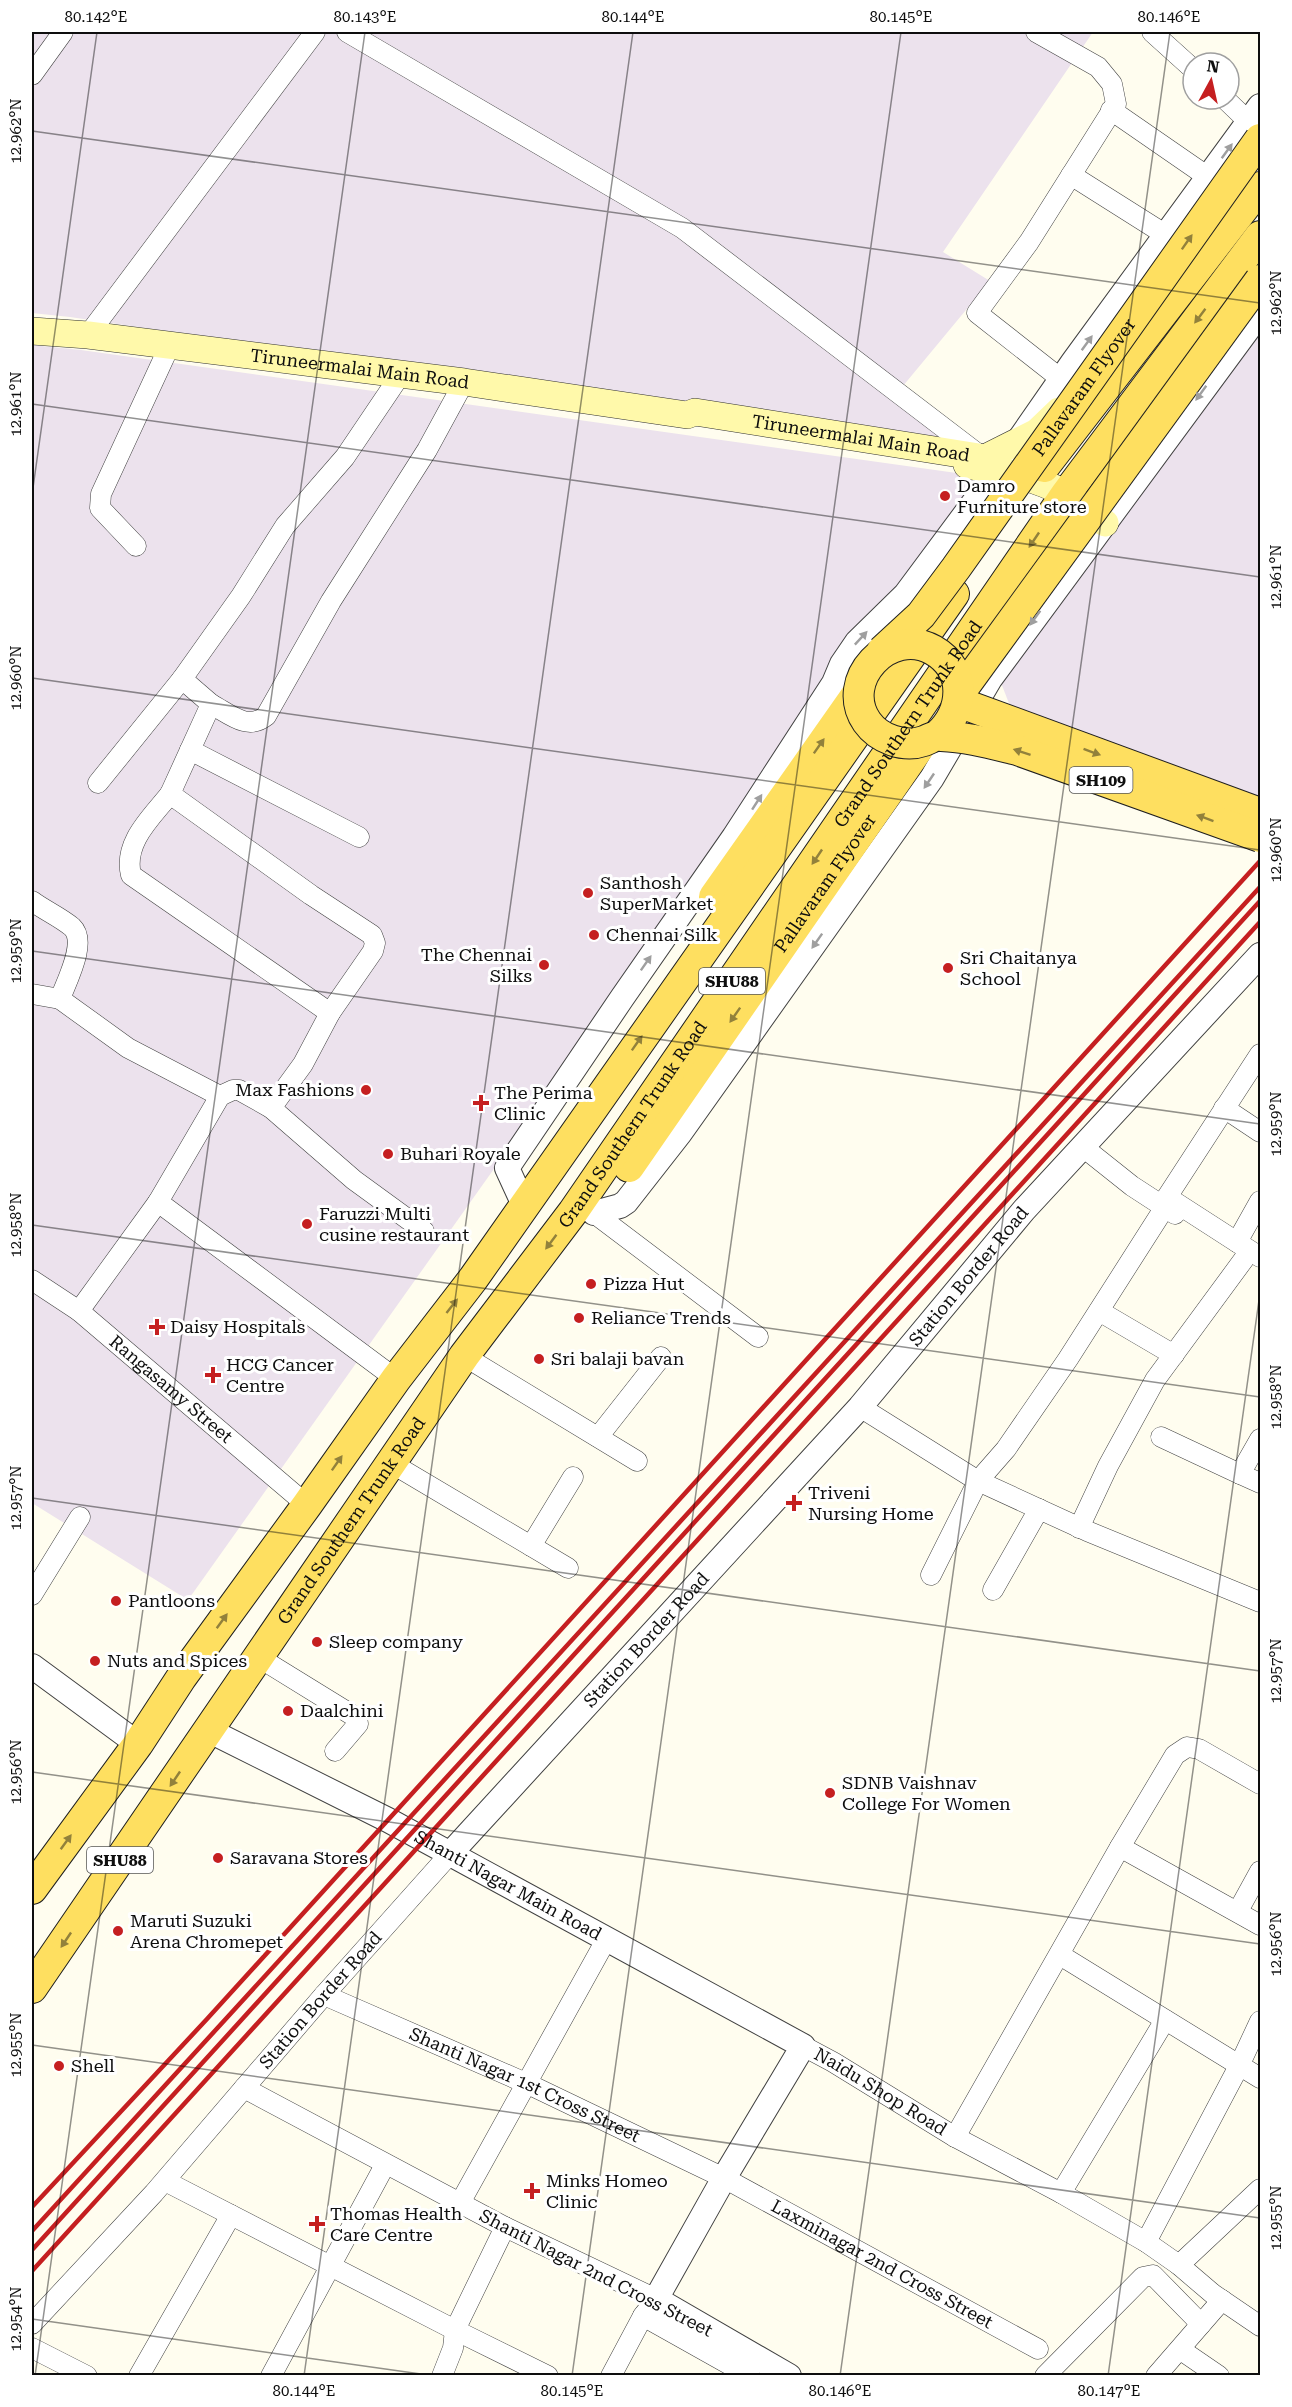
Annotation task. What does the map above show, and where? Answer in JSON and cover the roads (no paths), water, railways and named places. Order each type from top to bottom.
[{"type":"main road","name":"Pallavaram Flyover","points":[[531,1194],[539,1151],[558,1122],[859,691],[861,678],[875,657],[921,615],[935,596],[1257,122]]},
{"type":"main road","name":"Grand Southern Trunk Road","points":[[32,1889],[138,1744],[181,1678],[396,1378],[473,1279],[1034,480],[1260,186]]},
{"type":"main road","name":"Grand Southern Trunk Road","points":[[32,1988],[464,1356],[584,1212],[1066,494],[1260,236]]},
{"type":"main road","name":"Pallavaram Flyover","points":[[584,1212],[629,1167],[939,738],[951,721],[958,698],[1260,280]]},
{"type":"main road","points":[[1224,285],[1260,312]]},
{"type":"main road","name":"Tiruneermalai Main Road","points":[[32,331],[88,335],[169,347],[465,382],[687,415],[694,422],[991,464],[1066,494],[1105,523]]},
{"type":"main road","name":"Tiruneermalai Main Road","points":[[991,464],[1017,442],[1036,432],[1060,409],[1076,405],[1090,407]]},
{"type":"main road","points":[[875,657],[888,648],[903,644],[919,645],[933,650],[954,672],[958,698]]},
{"type":"main road","points":[[859,691],[860,706],[867,721],[877,733],[891,741],[907,744],[939,738]]},
{"type":"main road","name":"SH109","points":[[958,698],[1260,813]]},
{"type":"main road","name":"SH109","points":[[939,738],[1017,750],[1260,837]]},
{"type":"street","points":[[32,75],[63,32]]},
{"type":"street","points":[[88,335],[315,32]]},
{"type":"street","points":[[347,32],[682,228],[991,464],[906,594],[857,642],[847,656],[834,682],[734,837],[507,1168],[531,1194]]},
{"type":"street","points":[[1036,32],[1098,67],[1108,77],[1115,92],[1116,104],[1029,242],[977,313],[1061,379]]},
{"type":"street","points":[[1152,32],[1181,58]]},
{"type":"street","points":[[1111,110],[1209,177]]},
{"type":"street","points":[[1017,442],[1209,177],[1257,122],[1241,110]]},
{"type":"street","points":[[1071,175],[1166,235]]},
{"type":"street","points":[[584,1212],[620,1206],[626,1202],[680,1133],[932,778],[939,738],[990,680],[1260,312]]},
{"type":"street","points":[[136,546],[100,508],[101,494],[169,347]]},
{"type":"street","points":[[98,783],[182,680],[241,596],[285,526],[345,457],[401,374]]},
{"type":"street","points":[[182,680],[211,704],[247,723],[257,723],[266,716],[331,601],[427,450],[465,382]]},
{"type":"street","points":[[211,704],[170,794],[134,839],[129,866],[131,875],[330,1013]]},
{"type":"street","points":[[190,750],[359,837]]},
{"type":"street","points":[[170,794],[311,895],[372,935],[375,943],[373,951],[330,1013],[303,1064],[272,1108]]},
{"type":"street","points":[[32,901],[74,929],[78,939],[77,953],[60,999]]},
{"type":"street","name":"Station Border Road","points":[[32,2324],[165,2181],[324,1995],[449,1855],[860,1407],[1024,1210],[1260,956]]},
{"type":"street","points":[[32,994],[60,999],[128,1048],[220,1096]]},
{"type":"street","points":[[1251,1257],[1167,1197],[1260,1054]]},
{"type":"street","points":[[79,1311],[158,1202],[220,1096],[233,1090],[239,1090],[272,1108],[354,1180],[424,1232]]},
{"type":"street","points":[[1224,1108],[1260,1132]]},
{"type":"street","points":[[1083,1147],[1165,1207],[1251,1257]]},
{"type":"street","points":[[1079,1528],[1108,1466],[1155,1380],[1251,1257],[1260,1201]]},
{"type":"street","points":[[158,1202],[396,1378]]},
{"type":"street","points":[[931,1575],[978,1481],[1006,1449],[1099,1311],[1165,1207]]},
{"type":"street","points":[[584,1212],[758,1337]]},
{"type":"street","name":"Rangasamy Street","points":[[32,1280],[79,1311],[307,1505]]},
{"type":"street","points":[[1099,1311],[1174,1355]]},
{"type":"street","points":[[464,1356],[637,1461]]},
{"type":"street","points":[[598,1437],[661,1357]]},
{"type":"street","points":[[860,1407],[978,1481],[1079,1528],[1260,1602]]},
{"type":"street","points":[[1161,1437],[1260,1483]]},
{"type":"street","points":[[1240,1474],[1260,1439]]},
{"type":"street","points":[[391,1463],[568,1568]]},
{"type":"street","points":[[531,1546],[573,1477]]},
{"type":"street","points":[[993,1590],[1039,1509]]},
{"type":"street","points":[[32,1595],[80,1517]]},
{"type":"street","points":[[258,1657],[357,1718],[358,1724],[335,1751]]},
{"type":"street","points":[[32,1666],[138,1744]]},
{"type":"street","name":"Shanti Nagar Main Road","points":[[208,1730],[388,1820],[803,2046]]},
{"type":"street","points":[[956,2137],[1120,1847],[1175,1755],[1186,1747],[1199,1749],[1260,1784]]},
{"type":"street","points":[[1120,1847],[1260,1925]]},
{"type":"street","points":[[1238,1911],[1260,1871]]},
{"type":"street","points":[[460,2204],[606,1940]]},
{"type":"street","points":[[1060,1955],[1260,2078]]},
{"type":"street","name":"Shanti Nagar 1st Cross Street","points":[[324,1995],[528,2084],[724,2178]]},
{"type":"street","points":[[1061,2193],[1165,2020]]},
{"type":"street","points":[[1164,2254],[1239,2066],[1260,2021]]},
{"type":"street","name":"Naidu Shop Road","points":[[650,2308],[803,2046],[956,2137],[1061,2193],[1164,2254],[1194,2299]]},
{"type":"street","name":"Shanti Nagar 2nd Cross Street","points":[[244,2088],[505,2227],[650,2308],[727,2361],[789,2376]]},
{"type":"street","points":[[271,2376],[385,2165]]},
{"type":"street","name":"Laxminagar 2nd Cross Street","points":[[724,2178],[1038,2349]]},
{"type":"street","points":[[165,2181],[455,2330],[524,2370],[548,2376]]},
{"type":"street","points":[[1164,2254],[1260,2189]]},
{"type":"street","points":[[138,2376],[231,2215]]},
{"type":"street","points":[[442,2376],[453,2348],[455,2330],[505,2227]]},
{"type":"street","points":[[1045,2376],[1143,2277],[1153,2275],[1194,2299],[1211,2313],[1260,2326]]},
{"type":"street","points":[[1194,2299],[1211,2313]]},
{"type":"street","points":[[611,2376],[650,2308]]},
{"type":"street","points":[[1156,2376],[1211,2313]]},
{"type":"street","points":[[32,2348],[87,2376]]},
{"type":"street","points":[[1181,2350],[1219,2376]]},
{"type":"street","points":[[727,2361],[750,2376]]},
{"type":"railway","points":[[32,2207],[207,2019],[1260,861]]},
{"type":"railway","points":[[32,2231],[1260,887]]},
{"type":"railway","points":[[32,2250],[1260,901]]},
{"type":"railway","points":[[32,2271],[1260,922]]},
{"type":"place","name":"Damro Furniture store","points":[[945,496]]},
{"type":"place","name":"Santhosh SuperMarket","points":[[588,893]]},
{"type":"place","name":"Chennai Silk","points":[[594,935]]},
{"type":"place","name":"The Chennai Silks","points":[[544,965]]},
{"type":"place","name":"Sri Chaitanya School","points":[[948,968]]},
{"type":"place","name":"Max Fashions","points":[[366,1090]]},
{"type":"place","name":"The Perima Clinic","points":[[481,1103]]},
{"type":"place","name":"Buhari Royale","points":[[388,1154]]},
{"type":"place","name":"Faruzzi Multi cusine restaurant","points":[[307,1224]]},
{"type":"place","name":"Pizza Hut","points":[[591,1284]]},
{"type":"place","name":"Reliance Trends","points":[[579,1318]]},
{"type":"place","name":"Daisy Hospitals","points":[[157,1327]]},
{"type":"place","name":"Sri balaji bavan","points":[[539,1359]]},
{"type":"place","name":"HCG Cancer Centre","points":[[213,1375]]},
{"type":"place","name":"Triveni Nursing Home","points":[[794,1503]]},
{"type":"place","name":"Pantloons","points":[[116,1601]]},
{"type":"place","name":"Sleep company","points":[[317,1642]]},
{"type":"place","name":"Nuts and Spices","points":[[95,1661]]},
{"type":"place","name":"Daalchini","points":[[288,1711]]},
{"type":"place","name":"SDNB Vaishnav College For Women","points":[[830,1793]]},
{"type":"place","name":"Saravana Stores","points":[[218,1858]]},
{"type":"place","name":"Maruti Suzuki Arena Chromepet","points":[[118,1931]]},
{"type":"place","name":"Shell","points":[[59,2066]]},
{"type":"place","name":"Minks Homeo Clinic","points":[[532,2191]]},
{"type":"place","name":"Thomas Health Care Centre","points":[[317,2224]]}]
